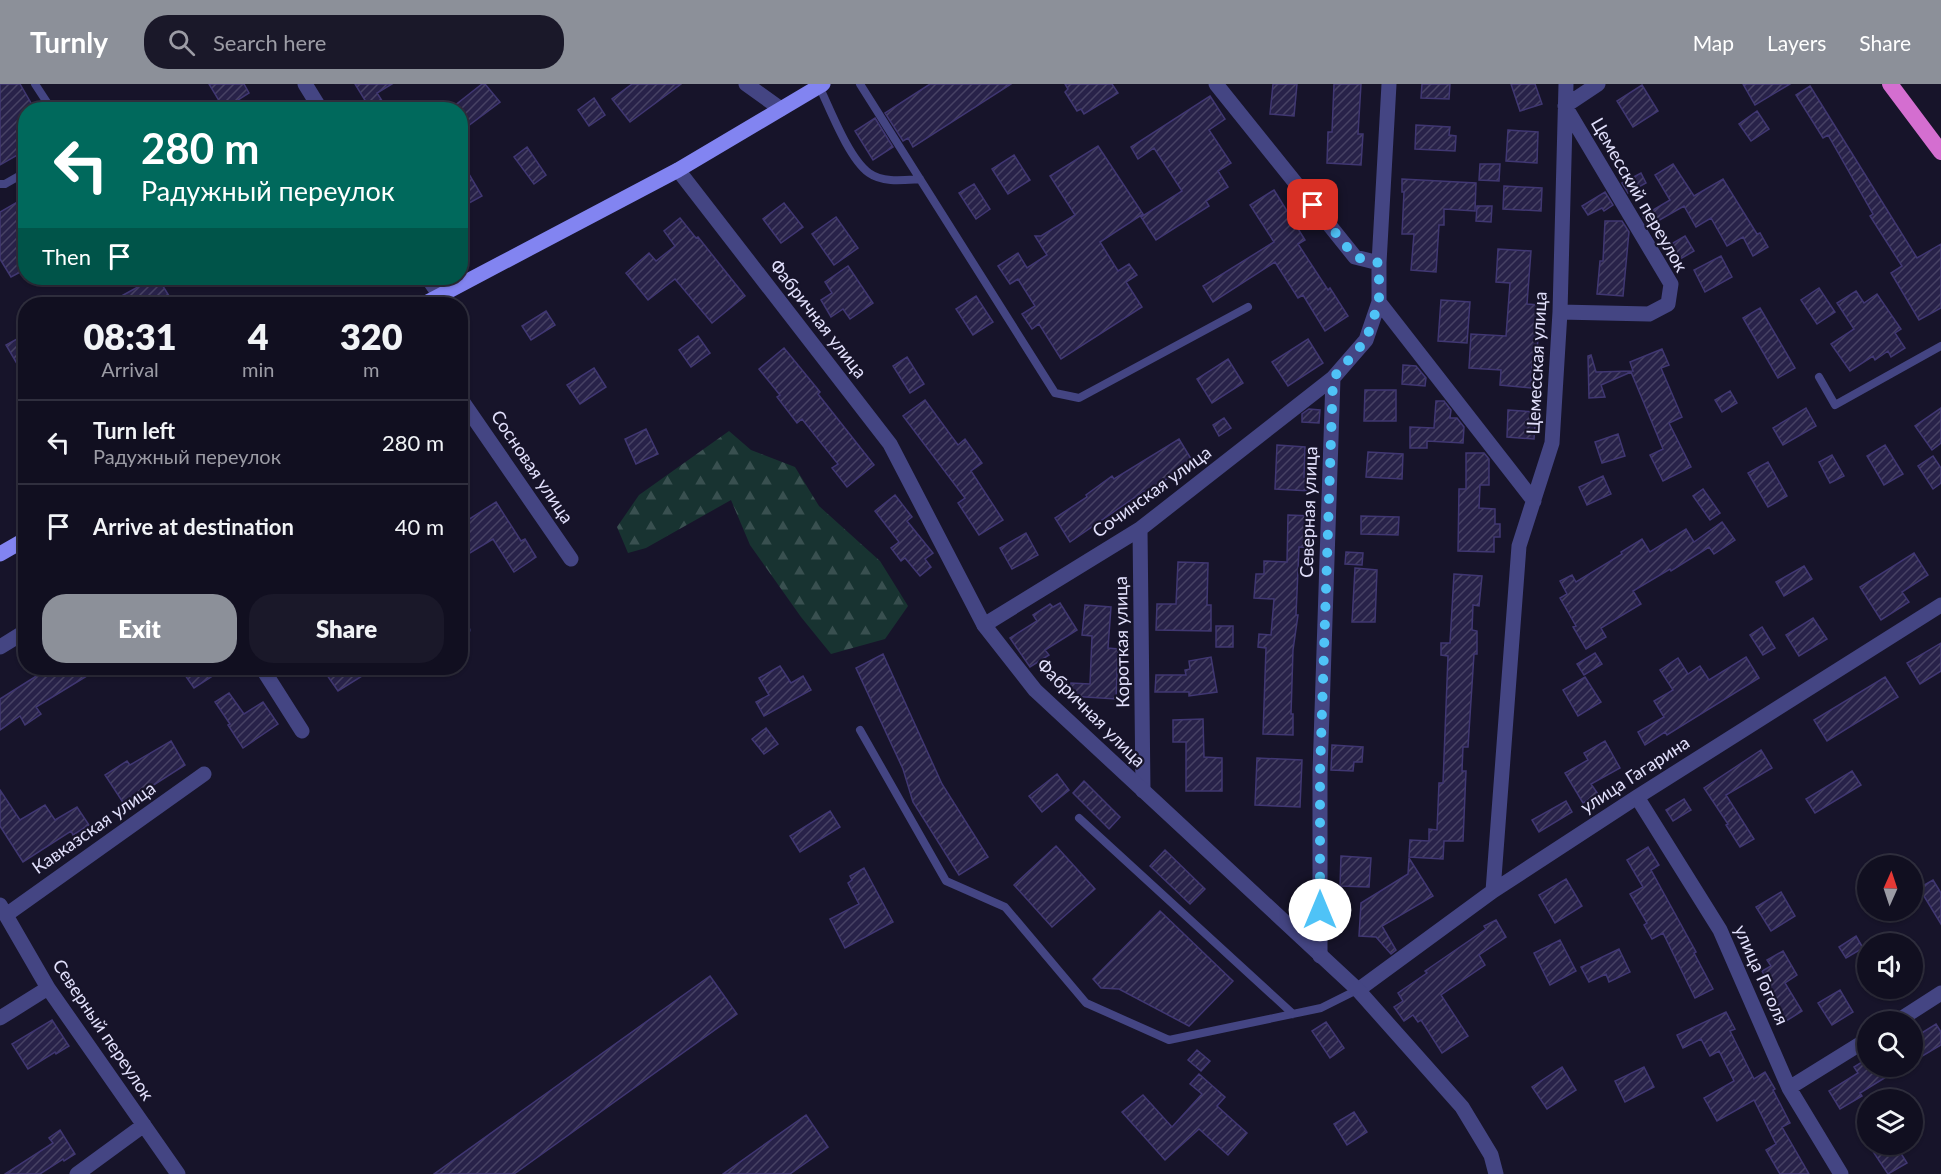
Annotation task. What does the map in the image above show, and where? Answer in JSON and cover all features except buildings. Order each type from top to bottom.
[{"type":"highway","points":[[1890,84],[1941,152]]},
{"type":"main road","points":[[468,281],[678,170],[821,85]]},
{"type":"main road","points":[[440,296],[461,285]]},
{"type":"main road","points":[[0,554],[18,544]]},
{"type":"street","points":[[305,84],[316,102]]},
{"type":"street","points":[[746,84],[782,109]]},
{"type":"street","points":[[1216,84],[1355,257],[1379,263]]},
{"type":"street","points":[[1333,378],[1366,340],[1379,302],[1389,84]]},
{"type":"street","name":"Цемесская улица","points":[[1493,891],[1519,546],[1552,443],[1560,312],[1566,84]]},
{"type":"street","points":[[1565,106],[1598,84]]},
{"type":"street","name":"Цемесский переулок","points":[[1560,312],[1649,314],[1668,304],[1671,284],[1565,106]]},
{"type":"street","name":"Фабричная улица","points":[[678,170],[890,444],[984,625],[1035,690],[1358,990],[1462,1107],[1491,1155],[1496,1174]]},
{"type":"street","points":[[433,285],[440,296]]},
{"type":"street","points":[[1379,302],[1534,501]]},
{"type":"street","name":"Сочинская улица","points":[[984,625],[1140,529],[1333,378]]},
{"type":"street","name":"Северная улица","points":[[1320,956],[1320,772],[1333,378]]},
{"type":"street","name":"Сосновая улица","points":[[468,410],[572,559]]},
{"type":"street","name":"Короткая улица","points":[[1140,529],[1143,791]]},
{"type":"street","name":"улица Гагарина","points":[[1358,990],[1493,891],[1636,797],[1941,605]]},
{"type":"street","points":[[0,647],[18,637]]},
{"type":"street","points":[[266,675],[302,731]]},
{"type":"street","name":"Кавказская улица","points":[[3,910],[204,774]]},
{"type":"street","name":"улица Гоголя","points":[[1636,797],[1720,930],[1789,1088],[1841,1174]]},
{"type":"street","name":"Северный переулок","points":[[3,910],[48,988],[178,1174]]},
{"type":"street","points":[[0,1018],[48,988]]},
{"type":"street","points":[[1913,1011],[1941,993]]},
{"type":"street","points":[[1789,1088],[1857,1046]]},
{"type":"street","points":[[77,1174],[144,1125]]},
{"type":"lane","points":[[35,84],[47,102]]},
{"type":"lane","points":[[860,84],[1055,393],[1079,398],[1248,307]]},
{"type":"lane","points":[[821,85],[843,136],[855,157],[868,173],[886,180],[920,179]]},
{"type":"lane","points":[[0,184],[5,184],[18,177]]},
{"type":"lane","points":[[1819,377],[1835,405],[1941,346]]},
{"type":"lane","points":[[861,730],[946,881],[1005,907],[1086,1003],[1169,1040],[1321,1008],[1358,990]]},
{"type":"lane","points":[[1079,818],[1293,1014]]},
{"type":"green space","points":[[729,431],[751,450],[795,467],[819,506],[880,561],[908,606],[885,639],[831,654],[801,617],[750,545],[731,500],[646,548],[628,553],[617,527],[639,495]]},
{"type":"route","points":[[1313,205],[1355,257],[1379,263],[1379,302],[1366,340],[1333,378],[1320,772],[1320,910]]}]
